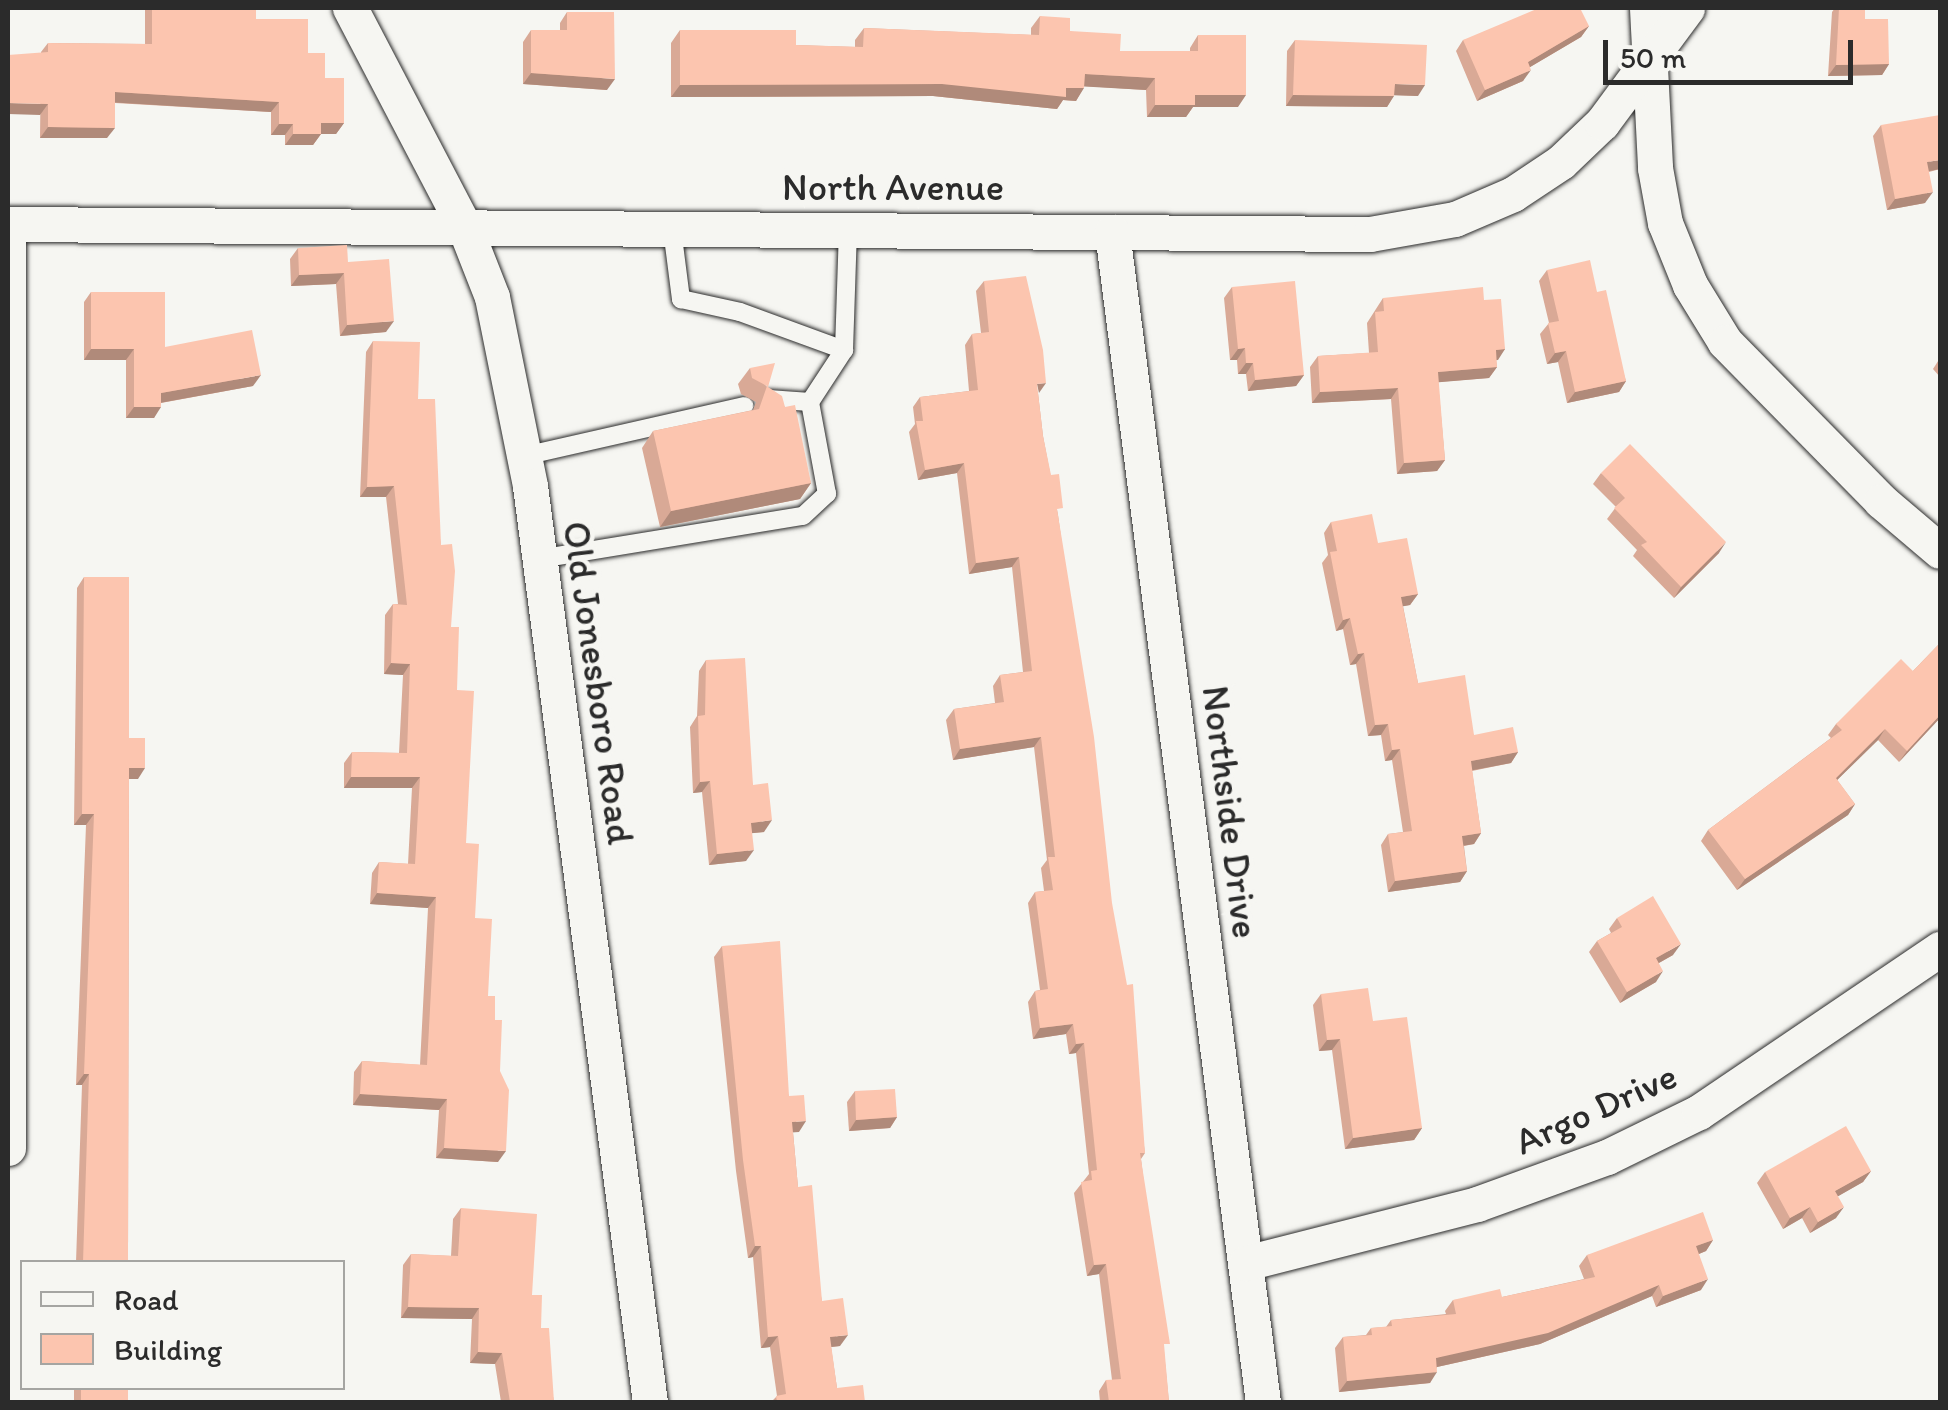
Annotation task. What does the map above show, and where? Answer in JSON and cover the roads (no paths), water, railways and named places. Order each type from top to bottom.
[{"type":"street","name":"Old Jonesboro Road","points":[[350,8],[465,228],[492,298],[524,456],[539,559],[650,1402]]},
{"type":"street","points":[[1647,8],[1655,168],[1666,223],[1690,285],[1725,342],[1881,501],[1940,551]]},
{"type":"street","name":"North Avenue","points":[[8,224],[1370,234],[1455,219],[1513,194],[1561,162],[1602,123],[1687,8]]},
{"type":"street","points":[[8,224],[8,1148]]},
{"type":"street","name":"Northside Drive","points":[[1112,232],[1263,1402]]},
{"type":"street","name":"Argo Drive","points":[[1246,1263],[1477,1204],[1607,1157],[1699,1112],[1940,949]]},
{"type":"lane","points":[[672,229],[681,299],[740,312],[844,350]]},
{"type":"lane","points":[[539,559],[803,516],[828,494],[810,402],[844,350],[848,230]]},
{"type":"lane","points":[[768,399],[810,402]]},
{"type":"lane","points":[[524,456],[744,406]]}]
